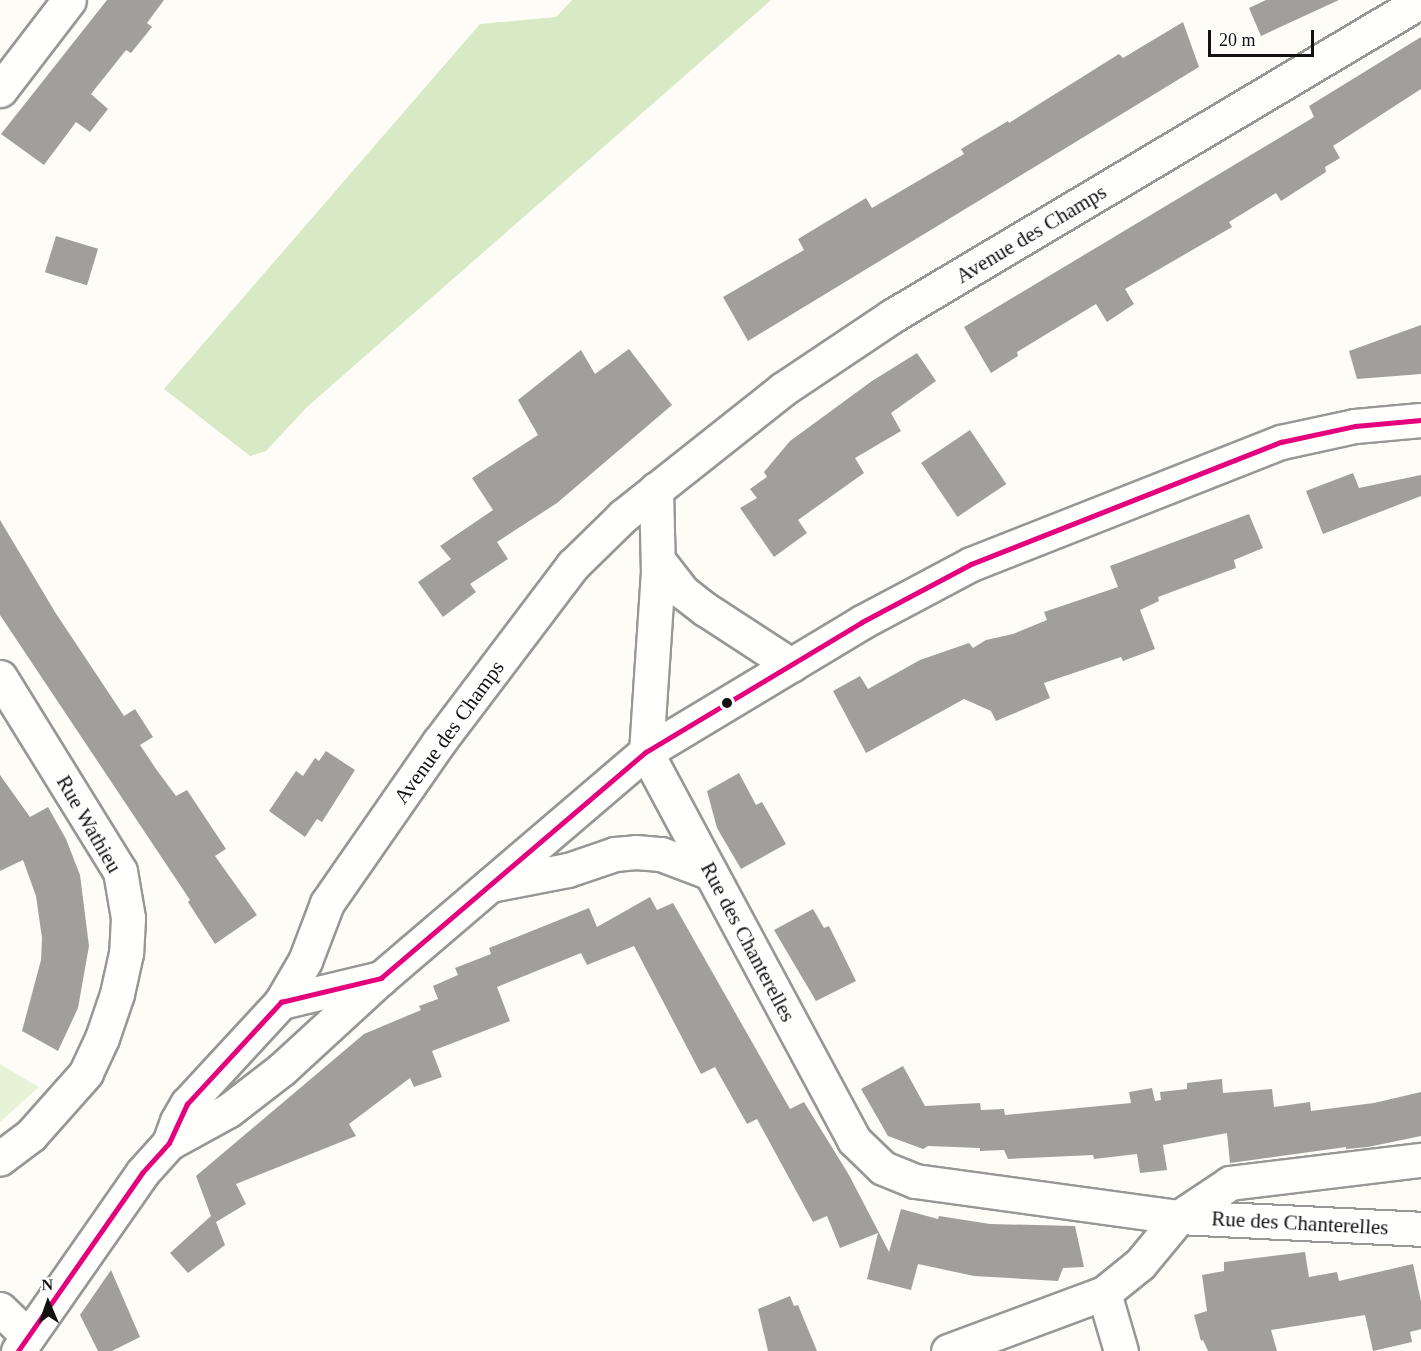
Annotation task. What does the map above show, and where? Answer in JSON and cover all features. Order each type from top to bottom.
[{"type":"street","points":[[0,90],[69,0]]},
{"type":"street","name":"Avenue des Champs","points":[[280,1002],[314,941],[327,903],[439,742],[567,573],[623,516],[783,389],[892,316],[1421,2]]},
{"type":"street","points":[[0,1309],[23,1343],[142,1173],[169,1143],[229,1110],[256,1090],[337,1020],[381,978],[646,752],[862,622],[971,564],[1281,442],[1355,426],[1421,420]]},
{"type":"street","points":[[646,752],[658,560],[656,489]]},
{"type":"street","points":[[658,560],[690,598],[791,665]]},
{"type":"street","name":"Rue Wathieu","points":[[0,677],[120,872],[128,918],[126,953],[117,994],[102,1038],[86,1073],[31,1135],[0,1158]]},
{"type":"street","name":"Rue des Chanterelles","points":[[646,752],[854,1140],[882,1168],[915,1181],[1179,1217],[1421,1229]]},
{"type":"street","points":[[490,885],[568,870],[615,854],[636,852],[662,854],[711,873]]},
{"type":"street","points":[[314,941],[317,955],[330,973],[354,980],[381,978]]},
{"type":"street","points":[[169,1143],[177,1120],[187,1104],[280,1002],[381,978]]},
{"type":"street","name":"Rue des Chanterelles","points":[[1179,1217],[1230,1184],[1421,1160]]},
{"type":"street","points":[[948,1351],[1104,1293],[1140,1264],[1179,1217]]},
{"type":"street","points":[[1104,1293],[1121,1351]]},
{"type":"green space","points":[[572,0],[771,0],[307,407],[266,451],[250,456],[164,389],[480,24],[556,17]]},
{"type":"green space","points":[[0,1064],[39,1087],[0,1122]]},
{"type":"building","points":[[107,0],[164,0],[147,23],[152,27],[131,53],[126,50],[91,94],[108,109],[90,132],[76,122],[44,165],[1,134]]},
{"type":"building","points":[[1266,0],[1339,0],[1261,36],[1249,8]]},
{"type":"building","points":[[1183,22],[1199,67],[748,341],[723,297],[804,250],[798,239],[866,198],[872,208],[964,154],[961,149],[1008,121],[1009,123],[1119,54],[1123,58]]},
{"type":"building","points":[[1421,37],[1421,89],[1333,146],[1340,158],[1325,167],[1326,172],[1281,201],[1276,193],[1229,222],[1232,227],[1125,289],[1134,304],[1107,322],[1096,304],[1017,352],[1018,356],[991,373],[964,327],[1314,117],[1309,106]]},
{"type":"building","points":[[56,236],[98,249],[87,285],[45,272]]},
{"type":"building","points":[[1421,325],[1421,374],[1357,379],[1349,351]]},
{"type":"building","points":[[629,349],[672,405],[557,503],[497,542],[508,559],[470,584],[476,592],[443,617],[418,582],[451,559],[440,546],[493,510],[472,478],[538,435],[518,400],[581,350],[595,374]]},
{"type":"building","points":[[917,353],[936,381],[891,413],[901,431],[855,458],[864,473],[798,520],[807,533],[774,557],[740,508],[757,498],[750,489],[767,477],[764,472],[790,441],[872,381]]},
{"type":"building","points":[[970,430],[1006,484],[957,517],[921,463]]},
{"type":"building","points":[[1353,473],[1359,488],[1421,475],[1421,496],[1323,534],[1306,491]]},
{"type":"building","points":[[1249,514],[1263,548],[1234,560],[1236,568],[1158,597],[1159,601],[1140,610],[1155,649],[1123,661],[1121,657],[1044,683],[1050,698],[996,721],[991,711],[964,699],[866,753],[833,691],[860,676],[868,689],[920,660],[969,643],[973,648],[986,640],[1013,634],[1047,620],[1044,612],[1118,587],[1110,566]]},
{"type":"building","points":[[0,520],[55,612],[124,716],[135,709],[153,737],[140,745],[156,769],[176,796],[187,790],[226,849],[215,856],[257,915],[215,944],[188,902],[190,900],[0,615]]},
{"type":"building","points":[[326,751],[355,770],[322,822],[317,819],[305,837],[269,811],[296,771],[303,776],[315,758],[319,761]]},
{"type":"building","points":[[739,773],[756,805],[762,802],[786,844],[741,869],[717,828],[707,791]]},
{"type":"building","points":[[0,775],[30,817],[48,807],[66,839],[80,875],[89,946],[78,1008],[58,1051],[22,1031],[41,960],[42,938],[36,896],[23,860],[0,871]]},
{"type":"building","points":[[650,897],[657,910],[673,903],[790,1109],[804,1102],[849,1175],[889,1252],[901,1209],[938,1219],[939,1216],[990,1224],[1075,1226],[1084,1267],[1063,1268],[1058,1281],[974,1276],[918,1264],[911,1290],[867,1279],[878,1233],[840,1248],[827,1216],[813,1222],[757,1119],[747,1124],[715,1067],[701,1074],[634,946],[587,965],[581,953],[497,987],[510,1021],[432,1051],[442,1077],[414,1087],[410,1078],[349,1124],[356,1136],[236,1184],[246,1204],[216,1222],[225,1245],[188,1273],[170,1253],[211,1216],[196,1176],[364,1034],[421,1010],[419,1006],[438,999],[433,986],[458,975],[455,968],[491,954],[489,948],[589,908],[597,927]]},
{"type":"building","points":[[813,909],[824,928],[829,926],[856,981],[816,1001],[774,930]]},
{"type":"building","points":[[903,1066],[925,1106],[980,1103],[981,1110],[1004,1109],[1005,1115],[1131,1103],[1129,1092],[1152,1088],[1155,1101],[1161,1100],[1160,1092],[1187,1089],[1187,1083],[1222,1079],[1223,1093],[1272,1089],[1274,1107],[1310,1102],[1311,1111],[1374,1103],[1421,1092],[1421,1136],[1368,1147],[1346,1149],[1346,1147],[1230,1163],[1227,1133],[1163,1145],[1167,1170],[1140,1173],[1137,1154],[1094,1159],[1093,1155],[1008,1159],[1004,1150],[980,1151],[980,1148],[928,1146],[923,1149],[888,1136],[861,1089]]},
{"type":"building","points":[[1305,1252],[1309,1277],[1337,1272],[1339,1281],[1413,1264],[1421,1301],[1421,1329],[1410,1332],[1412,1342],[1373,1351],[1365,1315],[1271,1330],[1277,1351],[1208,1351],[1203,1340],[1201,1341],[1194,1315],[1207,1311],[1202,1275],[1224,1271],[1224,1262]]},
{"type":"building","points":[[111,1270],[140,1337],[112,1351],[98,1351],[80,1315]]},
{"type":"building","points":[[790,1296],[794,1306],[798,1305],[817,1351],[768,1351],[758,1309]]},
{"type":"transit line","points":[[18,1351],[142,1173],[169,1143],[187,1104],[281,1002],[381,978],[646,752],[862,622],[971,564],[1281,442],[1355,426],[1421,420]]}]
